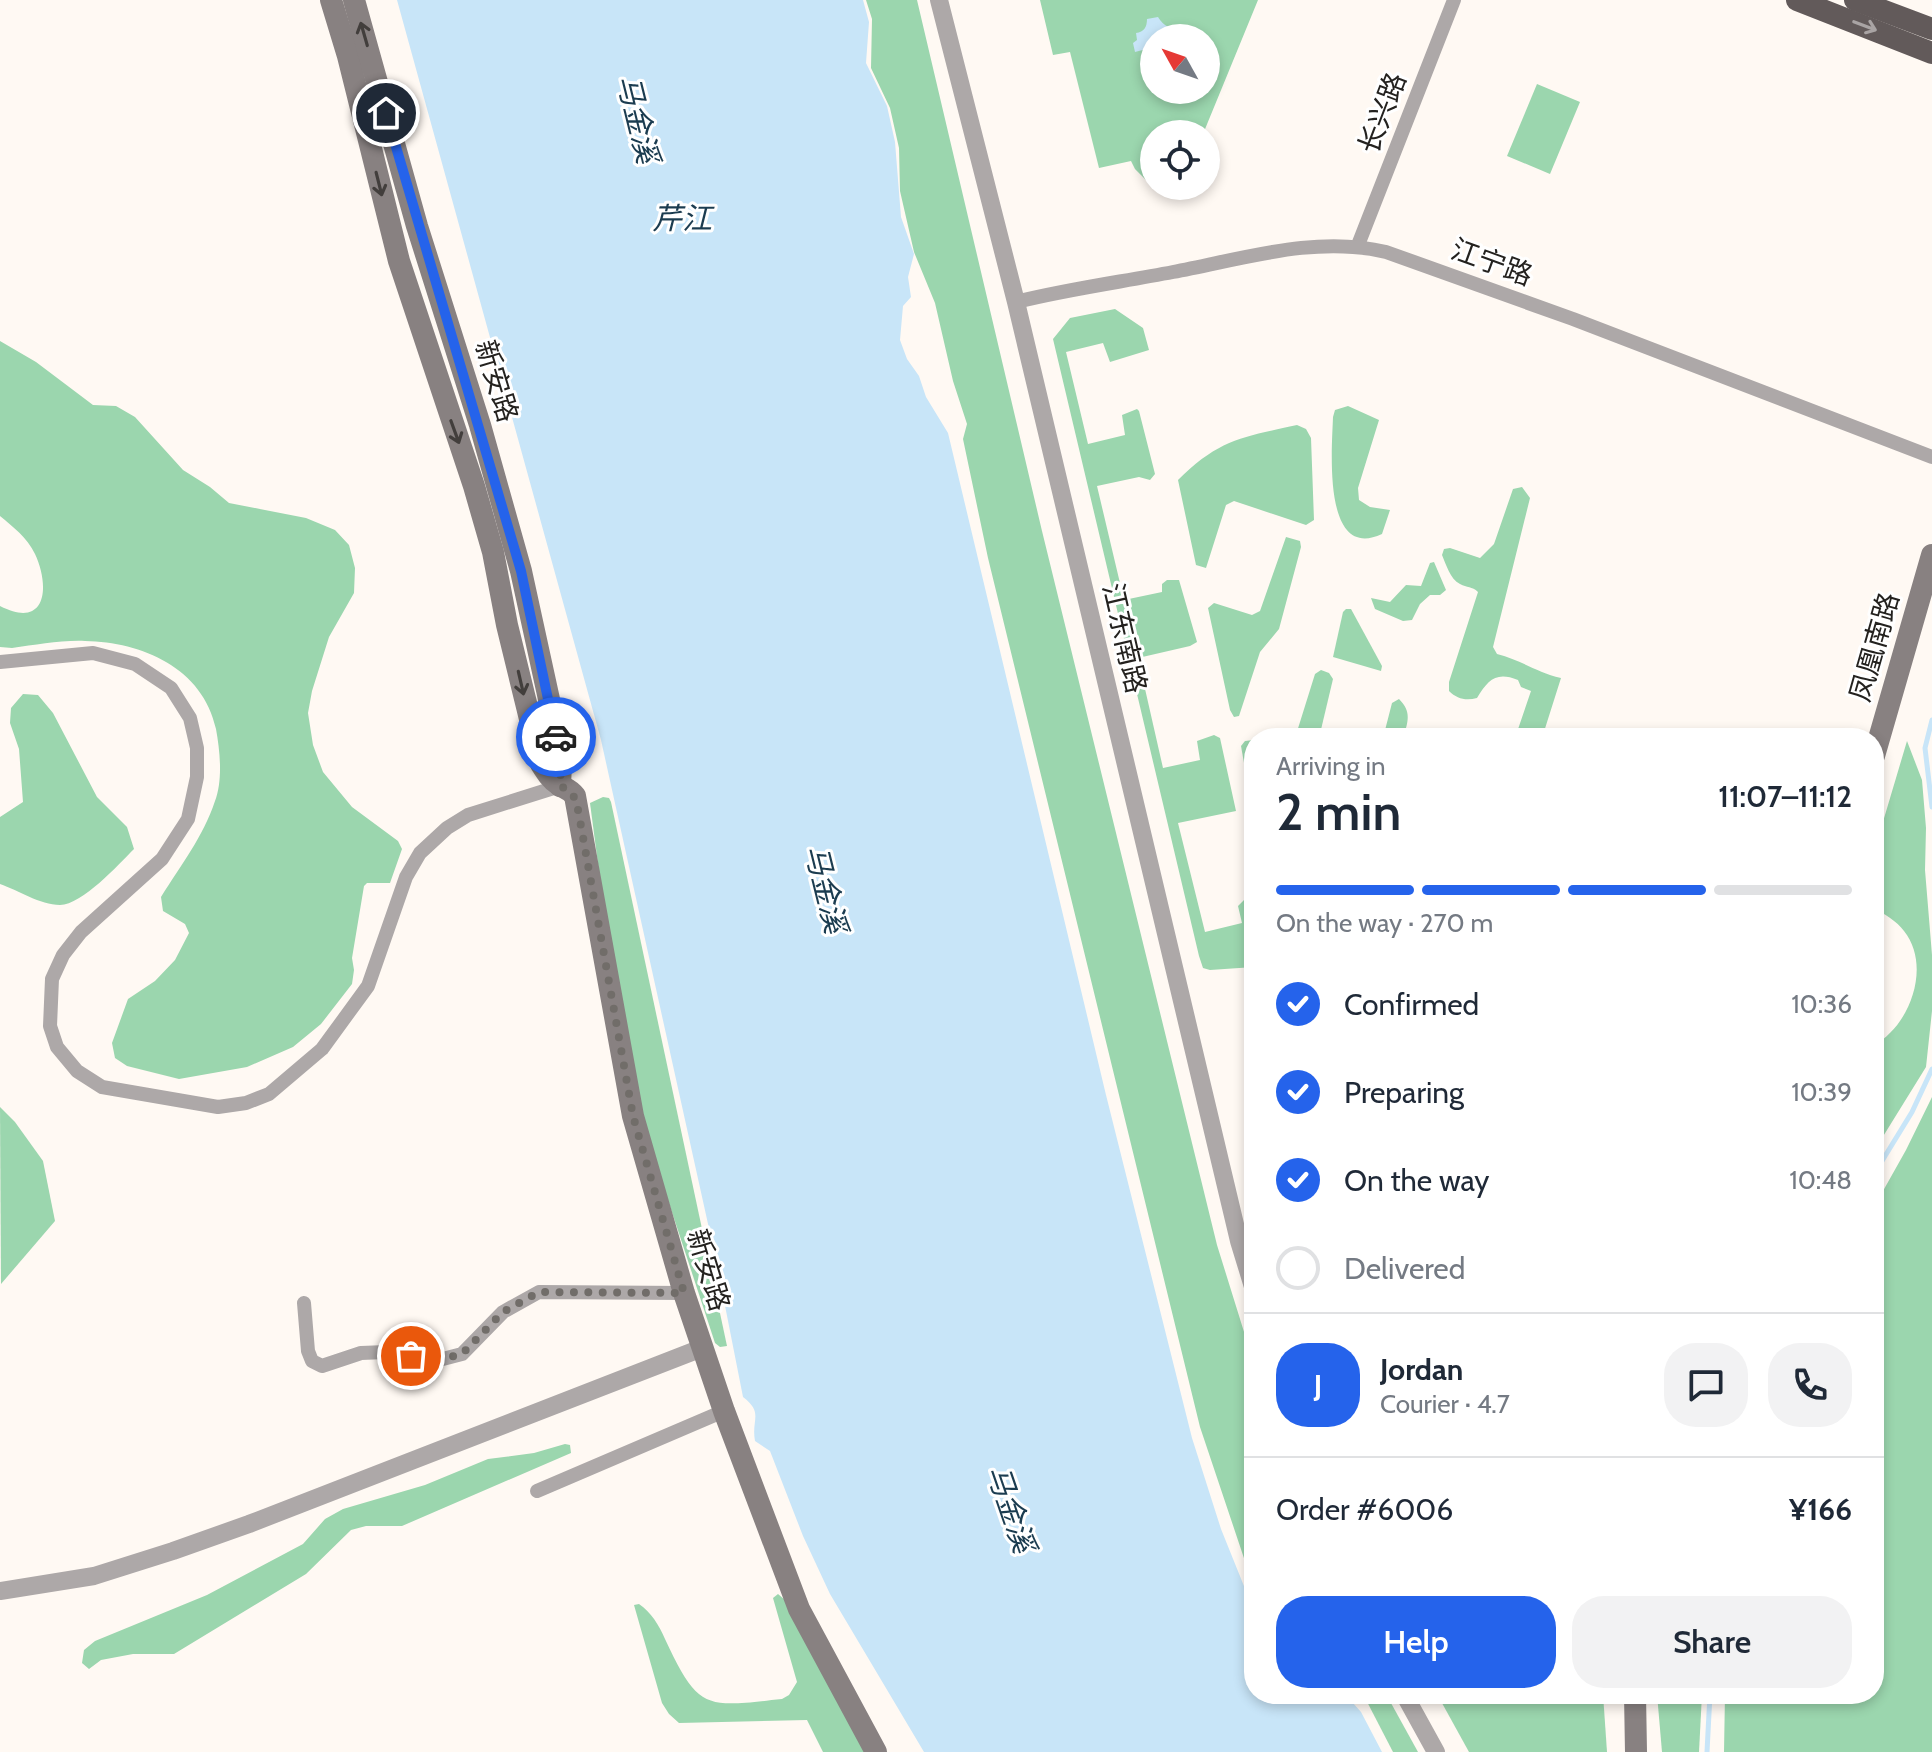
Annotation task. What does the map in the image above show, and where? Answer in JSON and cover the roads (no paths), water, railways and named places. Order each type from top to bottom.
[{"type":"highway","points":[[1797,0],[1932,53]]},
{"type":"highway","points":[[1855,0],[1932,29]]},
{"type":"main road","name":"新安路","points":[[331,0],[399,261],[493,552],[507,625],[541,764],[560,786],[571,790],[575,796],[633,1116],[684,1293],[724,1411],[799,1609],[876,1752]]},
{"type":"main road","name":"新安路","points":[[354,0],[417,226],[480,425],[521,571],[552,713],[561,763],[560,786]]},
{"type":"main road","name":"凤凰南路","points":[[1882,728],[1932,555]]},
{"type":"main road","points":[[1635,1704],[1636,1752]]},
{"type":"street","name":"江东南路","points":[[939,0],[1016,302],[1244,1257]]},
{"type":"street","name":"长兴路","points":[[1358,245],[1454,0]]},
{"type":"street","name":"江宁路","points":[[1016,302],[1282,251],[1358,245],[1386,252],[1573,319],[1932,457]]},
{"type":"street","points":[[0,662],[93,653],[135,664],[171,688],[190,718],[197,748],[197,777],[188,819],[162,859],[81,932],[63,955],[52,979],[50,1026],[57,1047],[77,1071],[102,1087],[218,1107],[246,1103],[269,1094],[322,1049],[368,986],[406,877],[420,853],[447,828],[468,815],[560,786]]},
{"type":"street","points":[[304,1303],[308,1351],[312,1361],[322,1366],[361,1353],[386,1352],[435,1361],[462,1354],[503,1312],[539,1292],[684,1293]]},
{"type":"street","points":[[0,1591],[94,1576],[173,1551],[702,1348]]},
{"type":"street","points":[[537,1491],[724,1411]]},
{"type":"street","points":[[1410,1704],[1436,1752]]},
{"type":"water","name":"芹江","points":[[397,0],[863,0],[869,22],[866,63],[887,106],[895,142],[901,217],[914,254],[908,277],[911,297],[903,306],[900,340],[926,397],[948,433],[1106,1095],[1192,1438],[1221,1529],[1244,1586],[1244,1704],[1354,1704],[1382,1752],[924,1752],[830,1594],[803,1536],[770,1451],[755,1441],[755,1412],[743,1397],[716,1260],[601,740]]},
{"type":"water","points":[[1158,17],[1164,24],[1146,24],[1147,19]]},
{"type":"water","points":[[1140,32],[1140,51],[1135,52],[1133,43],[1137,40],[1136,33]]},
{"type":"waterway","points":[[1932,720],[1925,748],[1932,807]]},
{"type":"waterway","points":[[1884,1158],[1912,1112],[1932,1069]]},
{"type":"waterway","points":[[1707,1752],[1709,1704]]},
{"type":"water label","name":"马金溪","points":[[638,119]]},
{"type":"water label","name":"马金溪","points":[[826,889]]},
{"type":"water label","name":"马金溪","points":[[1011,1509]]}]
